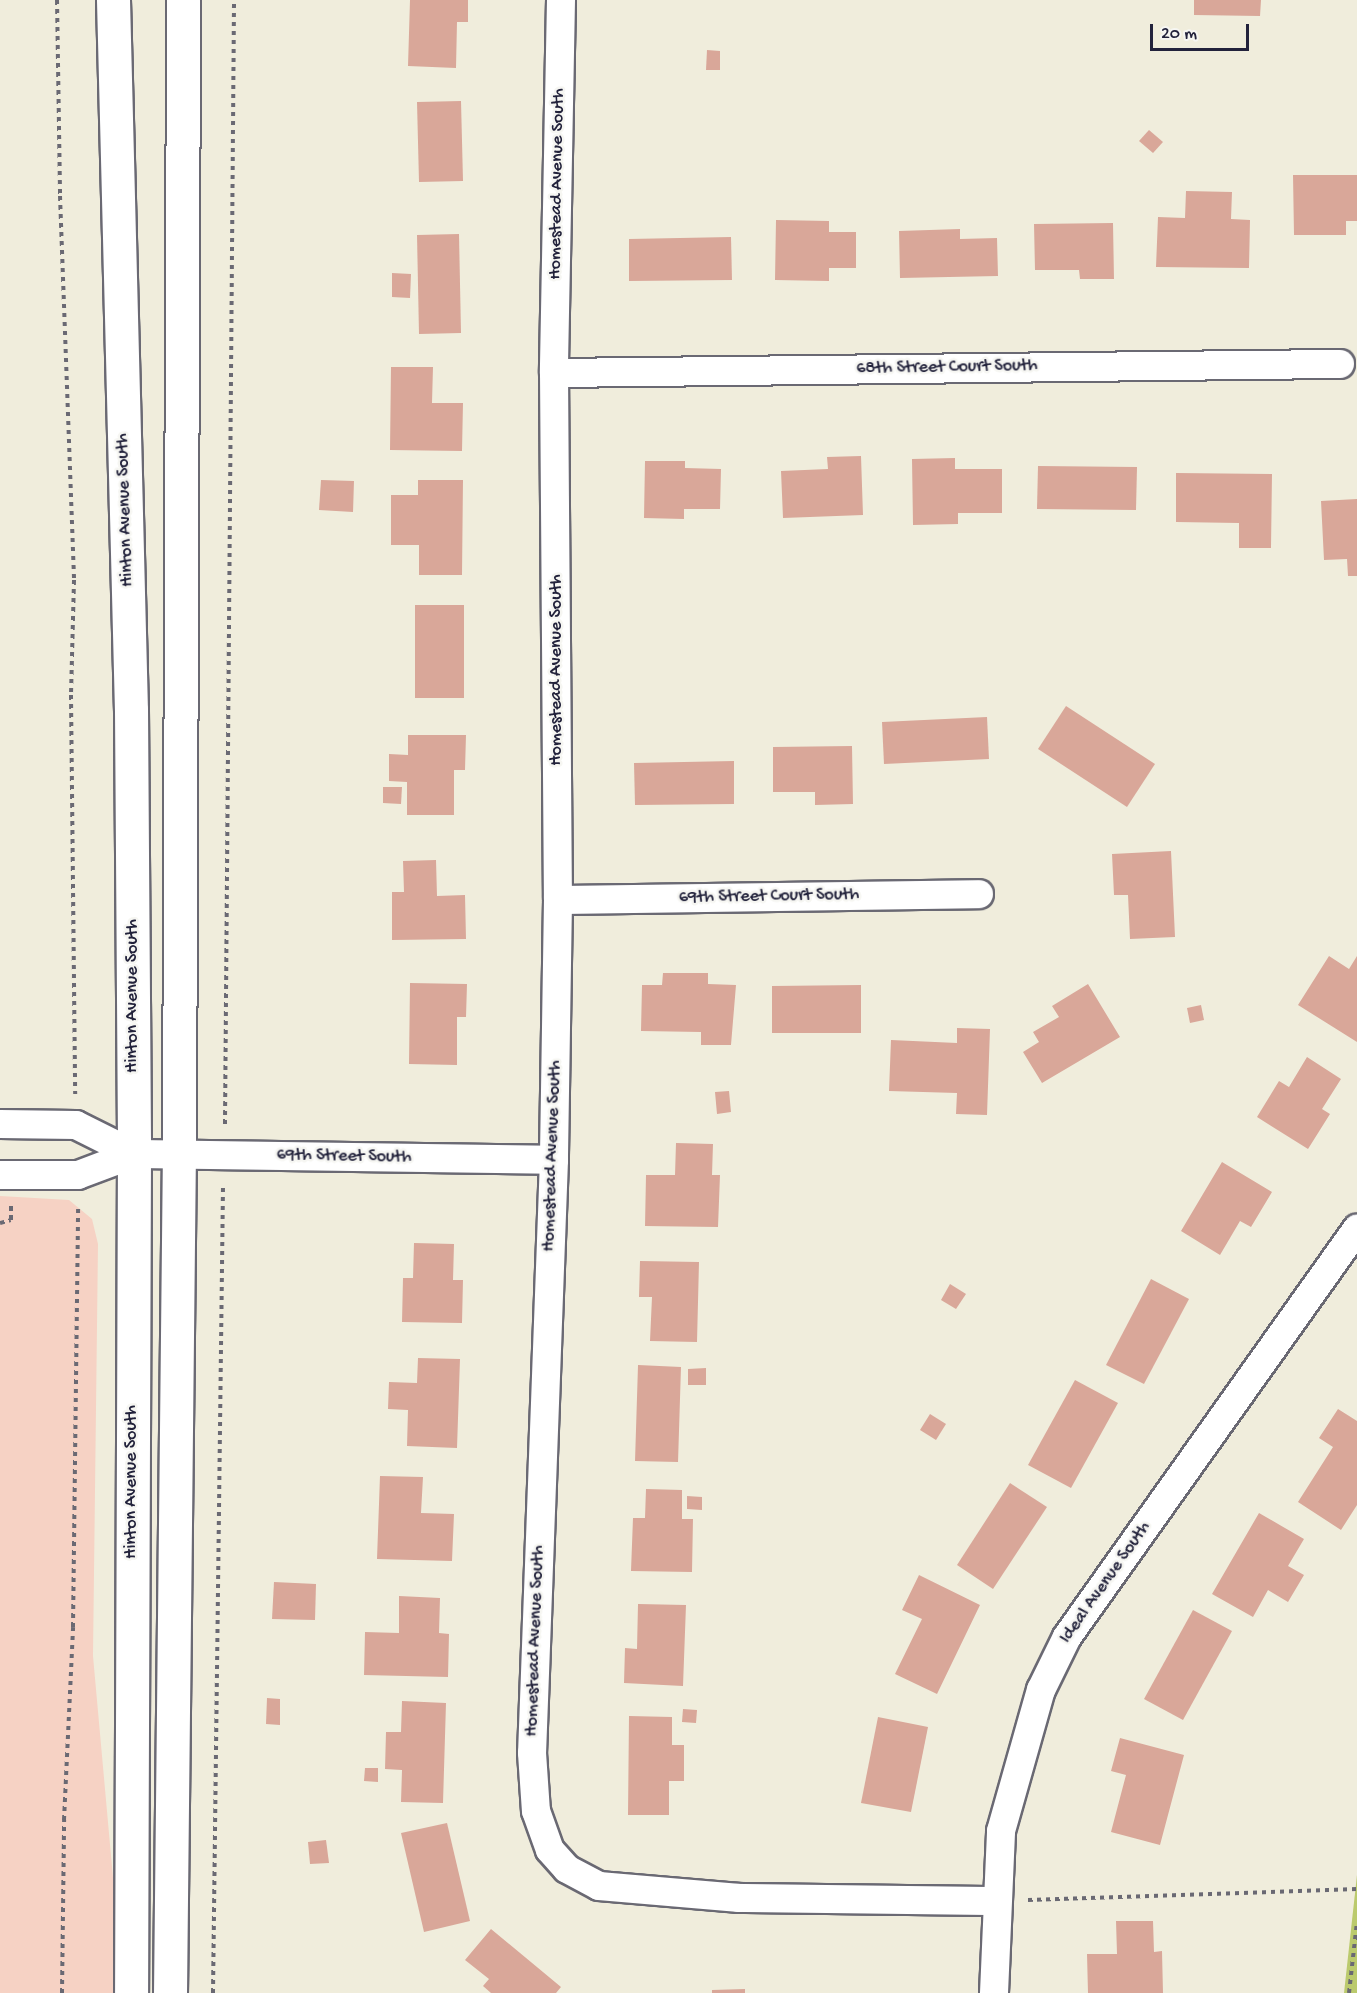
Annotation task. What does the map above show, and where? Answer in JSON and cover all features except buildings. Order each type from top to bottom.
[{"type":"main road","name":"Hinton Avenue South","points":[[113,0],[131,710],[134,1154],[131,1993]]},
{"type":"main road","points":[[170,1993],[178,1154],[183,0]]},
{"type":"street","name":"Homestead Avenue South","points":[[561,0],[554,373],[558,900],[554,1160],[532,1753],[536,1811],[550,1850],[567,1869],[599,1886],[740,1898],[995,1901]]},
{"type":"street","name":"68th Street Court South","points":[[554,373],[1340,364]]},
{"type":"street","name":"69th Street Court South","points":[[558,900],[980,894]]},
{"type":"street","points":[[0,1124],[76,1125],[134,1154]]},
{"type":"street","points":[[0,1175],[78,1175],[134,1154]]},
{"type":"street","name":"69th Street South","points":[[134,1154],[554,1160]]},
{"type":"street","name":"Ideal Avenue South","points":[[994,1993],[995,1901],[1001,1831],[1021,1752],[1041,1690],[1067,1637],[1357,1229]]},
{"type":"path","points":[[57,0],[60,195],[74,580],[71,705],[75,1091]]},
{"type":"path","points":[[226,1113],[234,0]]},
{"type":"path","points":[[213,1993],[222,1204]]},
{"type":"path","points":[[0,1223],[10,1220],[11,1205]]},
{"type":"path","points":[[62,1993],[64,1820],[73,1627],[79,1218]]},
{"type":"path","points":[[995,1901],[1357,1889]]},
{"type":"path","points":[[1349,1993],[1357,1922]]},
{"type":"shaded area","points":[[0,1196],[69,1200],[92,1219],[98,1244],[93,1656],[117,1922],[116,1993],[0,1993]]},
{"type":"green space","points":[[1357,1875],[1357,1993],[1344,1993]]}]
